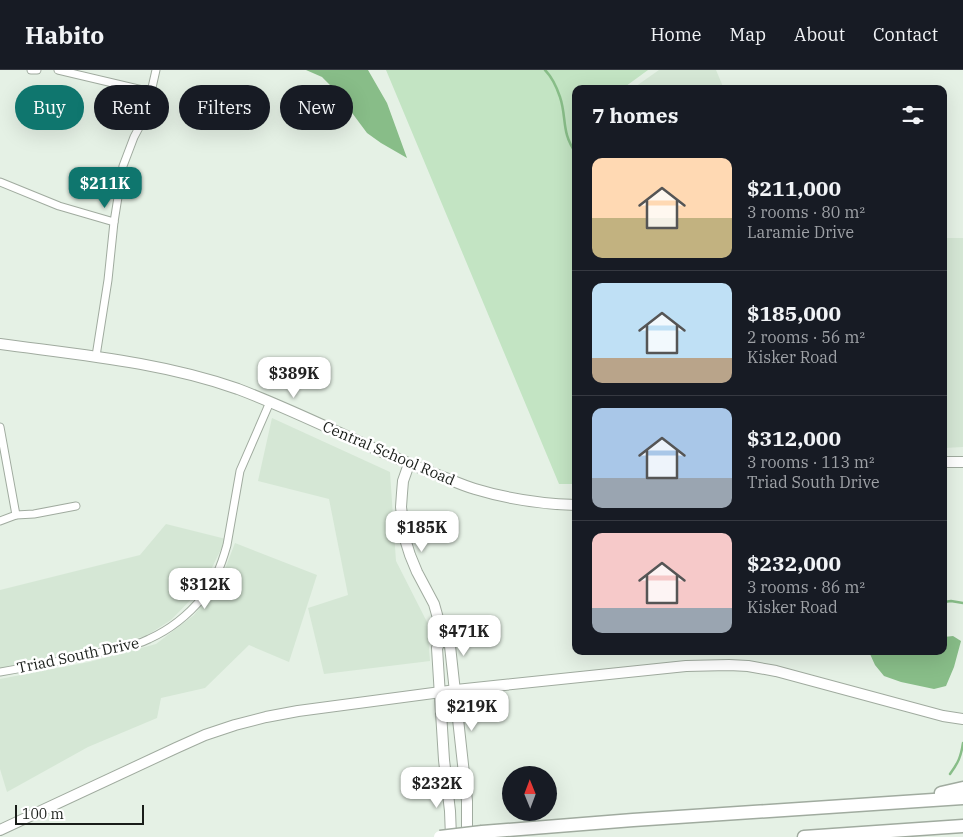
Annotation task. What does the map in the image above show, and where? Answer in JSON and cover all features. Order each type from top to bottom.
[{"type":"highway","points":[[888,804],[963,788]]},
{"type":"highway","points":[[438,837],[615,822],[963,798]]},
{"type":"highway","points":[[804,837],[963,826]]},
{"type":"main road","name":"Central School Road","points":[[0,344],[96,356],[194,375],[270,402],[409,464],[474,489],[520,500],[572,506]]},
{"type":"main road","points":[[947,462],[963,462]]},
{"type":"main road","points":[[409,464],[403,481],[402,515],[405,539],[417,572],[434,604],[442,636],[450,646],[467,801],[467,837]]},
{"type":"main road","points":[[442,636],[437,648],[451,837]]},
{"type":"main road","points":[[0,830],[205,735],[235,725],[298,711],[456,690],[686,666],[748,666],[794,675],[944,716],[963,719]]},
{"type":"street","points":[[31,70],[38,70]]},
{"type":"street","points":[[58,70],[121,85]]},
{"type":"street","points":[[153,85],[156,70]]},
{"type":"street","points":[[96,356],[123,166],[138,130]]},
{"type":"street","points":[[0,182],[59,206],[114,222]]},
{"type":"street","name":"Triad South Drive","points":[[0,672],[134,645],[161,633],[197,603],[211,586],[224,556],[240,471],[270,402]]},
{"type":"street","points":[[0,428],[16,515]]},
{"type":"street","points":[[0,521],[16,515],[34,514],[76,506]]},
{"type":"shaded area","points":[[306,70],[368,70],[387,103],[407,158],[367,133],[353,114],[353,85],[330,85],[322,77]]},
{"type":"shaded area","points":[[386,70],[648,70],[627,85],[572,85],[572,484],[559,484]]},
{"type":"shaded area","points":[[659,70],[716,70],[722,85],[638,85]]},
{"type":"shaded area","points":[[947,238],[963,238],[963,447],[947,448]]},
{"type":"shaded area","points":[[272,418],[390,472],[396,561],[427,622],[430,661],[324,674],[308,608],[348,595],[329,499],[258,481]]},
{"type":"shaded area","points":[[166,524],[226,539],[202,588],[171,620],[146,636],[0,669],[0,590],[140,555]]},
{"type":"shaded area","points":[[235,543],[317,575],[289,662],[249,645],[205,688],[161,698],[157,718],[88,747],[7,792],[0,769],[0,679],[89,662],[156,644],[194,615],[221,579]]},
{"type":"shaded area","points":[[953,636],[961,641],[954,667],[946,686],[934,689],[901,682],[884,676],[875,665],[870,655],[947,655],[947,637]]},
{"type":"waterway","points":[[545,70],[552,79],[559,94],[566,132],[572,147]]},
{"type":"waterway","points":[[947,602],[963,603]]},
{"type":"waterway","points":[[950,774],[959,760],[963,743]]}]
